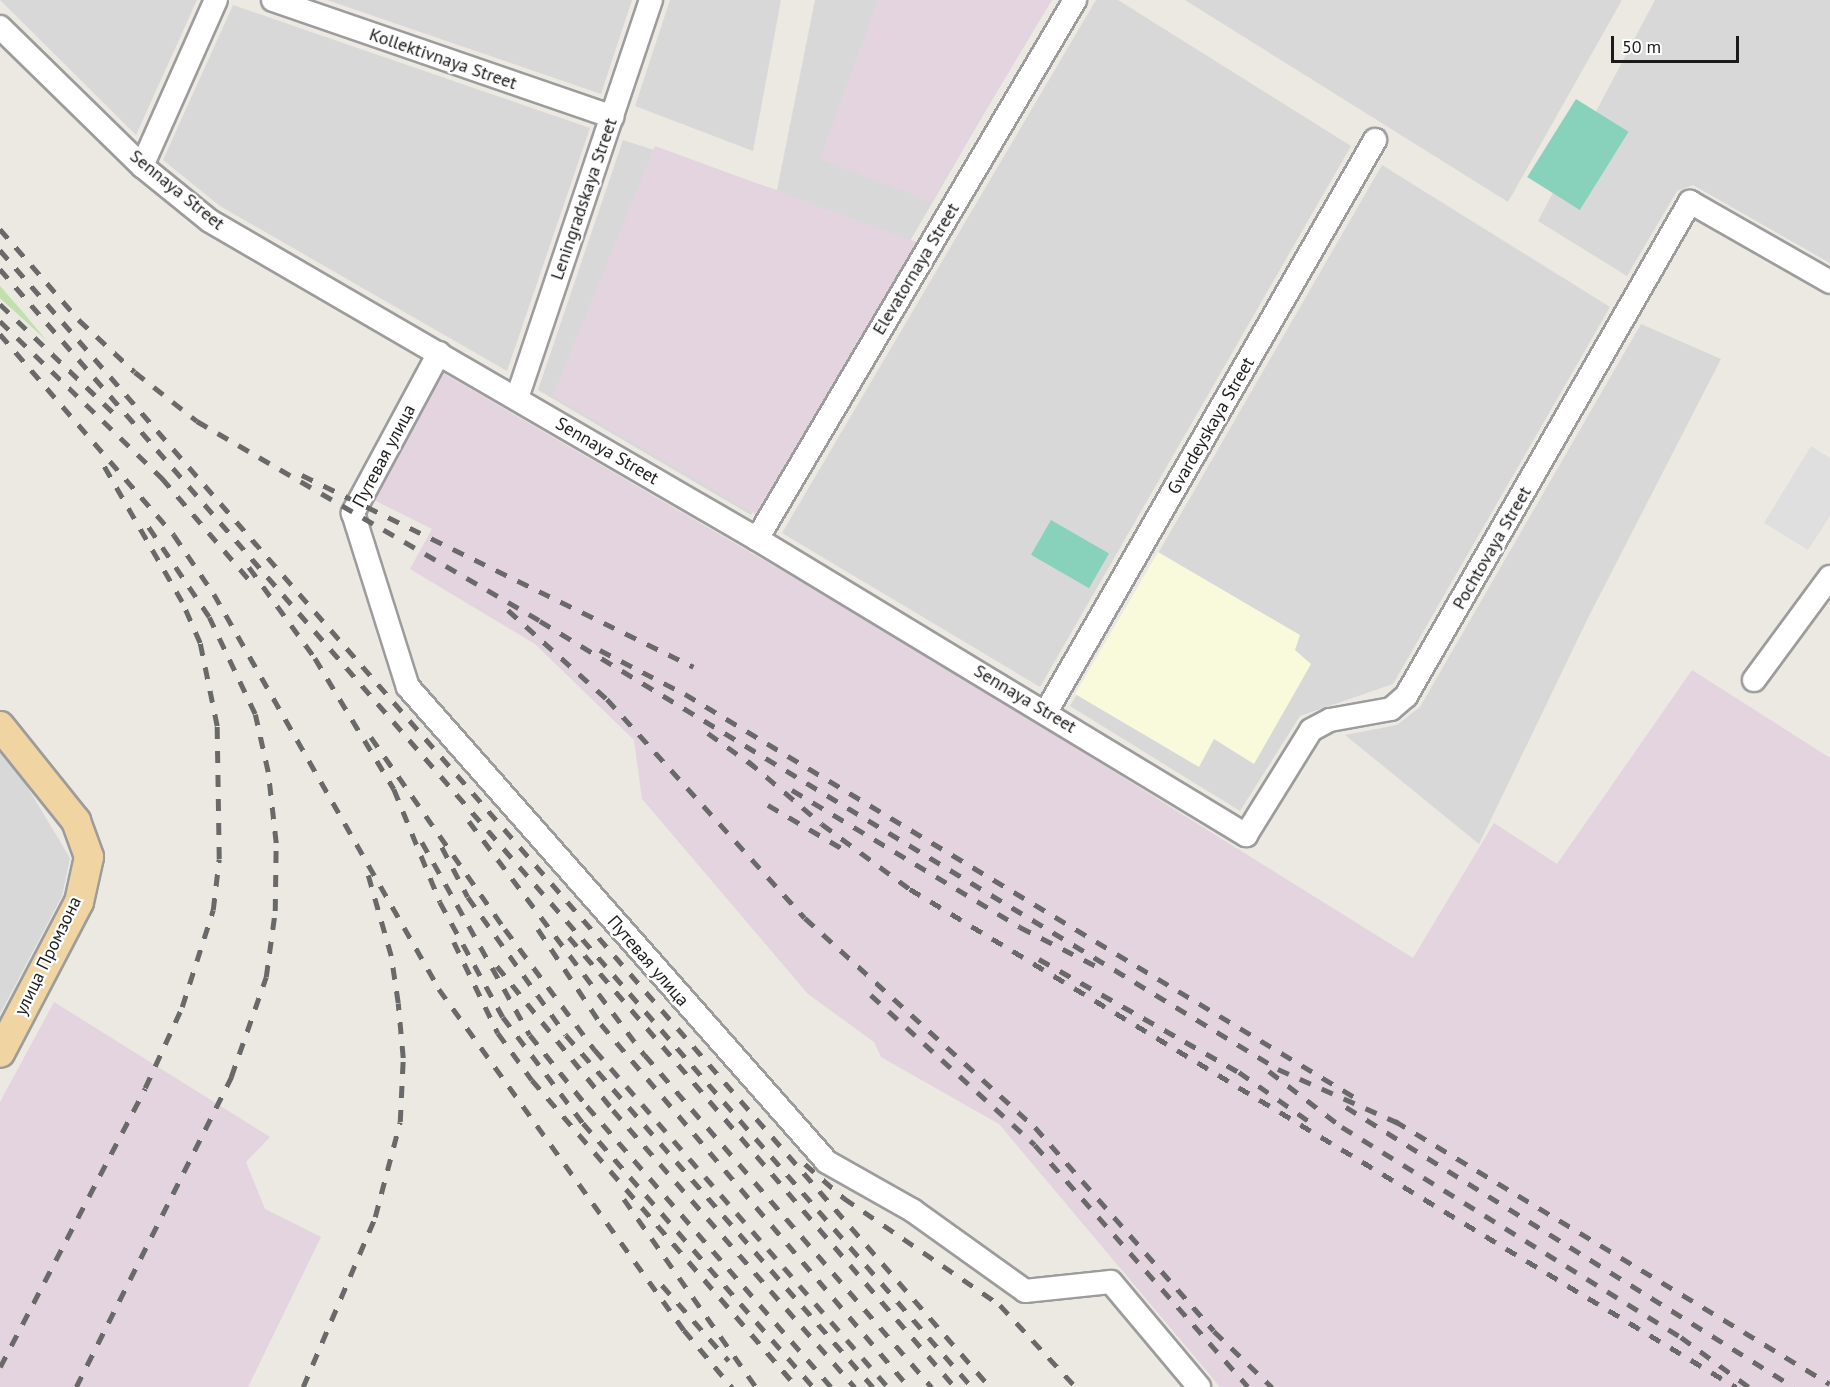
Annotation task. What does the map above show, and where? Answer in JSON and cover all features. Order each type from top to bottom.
[{"type":"main road","name":"улица Промзона","points":[[0,726],[76,821],[89,857],[79,902],[0,1053]]},
{"type":"street","points":[[142,166],[216,0]]},
{"type":"street","name":"Kollektivnaya Street","points":[[273,0],[612,117]]},
{"type":"street","name":"Leningradskaya Street","points":[[517,398],[651,0]]},
{"type":"street","name":"Elevatornaya Street","points":[[757,539],[1075,0]]},
{"type":"street","name":"Sennaya Street","points":[[0,27],[142,166],[210,221],[757,539],[1246,835]]},
{"type":"street","name":"Gvardeyskaya Street","points":[[1046,712],[1375,140]]},
{"type":"street","name":"Pochtovaya Street","points":[[1246,835],[1311,730],[1330,720],[1391,709],[1406,696],[1690,202],[1830,282]]},
{"type":"street","name":"Путевая улица","points":[[439,353],[353,513],[408,687],[827,1162],[912,1210],[1025,1291],[1111,1282],[1199,1387]]},
{"type":"street","points":[[1754,680],[1830,578]]},
{"type":"shaded area","points":[[0,0],[197,0],[136,135]]},
{"type":"shaded area","points":[[327,0],[632,0],[601,94]]},
{"type":"shaded area","points":[[670,0],[781,0],[753,151],[635,106]]},
{"type":"shaded area","points":[[815,0],[1050,0],[751,515],[538,390],[623,140],[777,190]]},
{"type":"shaded area","points":[[878,0],[1052,0],[931,202],[820,159]]},
{"type":"shaded area","points":[[1096,0],[1118,0],[1351,146],[1040,687],[782,533]]},
{"type":"shaded area","points":[[1185,0],[1622,0],[1508,202]]},
{"type":"shaded area","points":[[1655,0],[1830,0],[1830,263],[1693,185],[1677,191],[1627,276],[1538,221]]},
{"type":"shaded area","points":[[233,5],[590,128],[507,371],[220,206],[163,160]]},
{"type":"shaded area","points":[[655,146],[925,245],[759,516],[553,396]]},
{"type":"shaded area","points":[[1382,165],[1610,307],[1393,684],[1300,716],[1240,811],[1070,706]]},
{"type":"shaded area","points":[[1641,324],[1721,359],[1587,620],[1479,844],[1345,735],[1397,725],[1420,707]]},
{"type":"shaded area","points":[[443,373],[930,657],[1413,958],[1494,823],[1557,864],[1692,670],[1830,758],[1830,1387],[1220,1387],[999,1124],[881,1057],[874,1042],[808,994],[642,799],[634,740],[535,644],[410,569],[432,529],[372,499]]},
{"type":"shaded area","points":[[1811,446],[1830,458],[1830,516],[1808,550],[1764,523]]},
{"type":"shaded area","points":[[1158,552],[1300,635],[1295,650],[1311,664],[1254,764],[1214,739],[1199,767],[1075,694]]},
{"type":"shaded area","points":[[0,753],[25,783],[70,858],[62,896],[0,1014]]},
{"type":"shaded area","points":[[54,1002],[270,1137],[246,1162],[265,1209],[321,1237],[248,1387],[0,1387],[0,1102]]},
{"type":"green space","points":[[1576,99],[1629,132],[1580,210],[1527,177]]},
{"type":"green space","points":[[0,286],[22,311],[46,340],[0,298]]},
{"type":"green space","points":[[1051,520],[1109,554],[1089,588],[1031,555]]},
{"type":"railway","points":[[0,229],[79,320],[135,372],[197,421],[540,621],[1278,1069],[1401,1124]]},
{"type":"railway","points":[[0,250],[990,1387]]},
{"type":"railway","points":[[0,269],[972,1387]]},
{"type":"railway","points":[[0,304],[119,418]]},
{"type":"railway","points":[[0,321],[162,478],[251,582]]},
{"type":"railway","points":[[0,334],[174,535],[214,594],[439,989],[684,1330],[732,1387]]},
{"type":"railway","points":[[0,1367],[145,1088],[182,1007],[213,910],[219,859],[217,726],[200,643],[182,602],[101,461]]},
{"type":"railway","points":[[302,475],[694,667]]},
{"type":"railway","points":[[76,1387],[231,1077],[266,977],[275,911],[276,843],[268,772],[255,714],[209,617],[147,525]]},
{"type":"railway","points":[[249,567],[315,658],[394,789],[440,902],[503,1017],[583,1123],[813,1387]]},
{"type":"railway","points":[[508,610],[607,699],[805,918],[1035,1127],[1214,1331],[1272,1387]]},
{"type":"railway","points":[[600,650],[685,694],[1356,1098]]},
{"type":"railway","points":[[708,733],[754,766]]},
{"type":"railway","points":[[371,737],[505,929],[595,1050],[888,1387]]},
{"type":"railway","points":[[748,761],[822,824],[910,889],[1736,1387]]},
{"type":"railway","points":[[792,790],[1020,927],[1096,966]]},
{"type":"railway","points":[[768,805],[848,852]]},
{"type":"railway","points":[[469,821],[645,1055],[932,1387]]},
{"type":"railway","points":[[422,842],[530,1035],[587,1106],[831,1387]]},
{"type":"railway","points":[[442,847],[468,897],[566,1035],[873,1387]]},
{"type":"railway","points":[[303,1387],[375,1217],[400,1122],[403,1058],[398,1003],[391,956],[368,875]]},
{"type":"railway","points":[[538,929],[601,1024],[909,1387]]},
{"type":"railway","points":[[569,937],[955,1387]]},
{"type":"railway","points":[[454,942],[498,1033],[532,1080],[797,1387]]},
{"type":"railway","points":[[1039,959],[1239,1072],[1313,1124]]},
{"type":"railway","points":[[497,966],[613,1110],[855,1387]]},
{"type":"railway","points":[[871,995],[1035,1145],[1248,1387]]},
{"type":"railway","points":[[1269,1071],[1342,1127],[1681,1337],[1749,1387]]},
{"type":"railway","points":[[1346,1107],[1794,1387]]},
{"type":"railway","points":[[1395,1121],[1830,1384]]},
{"type":"railway","points":[[805,1164],[844,1198],[1000,1305],[1076,1387]]},
{"type":"railway","points":[[624,1199],[756,1387]]},
{"type":"railway","points":[[662,1285],[729,1361]]}]
